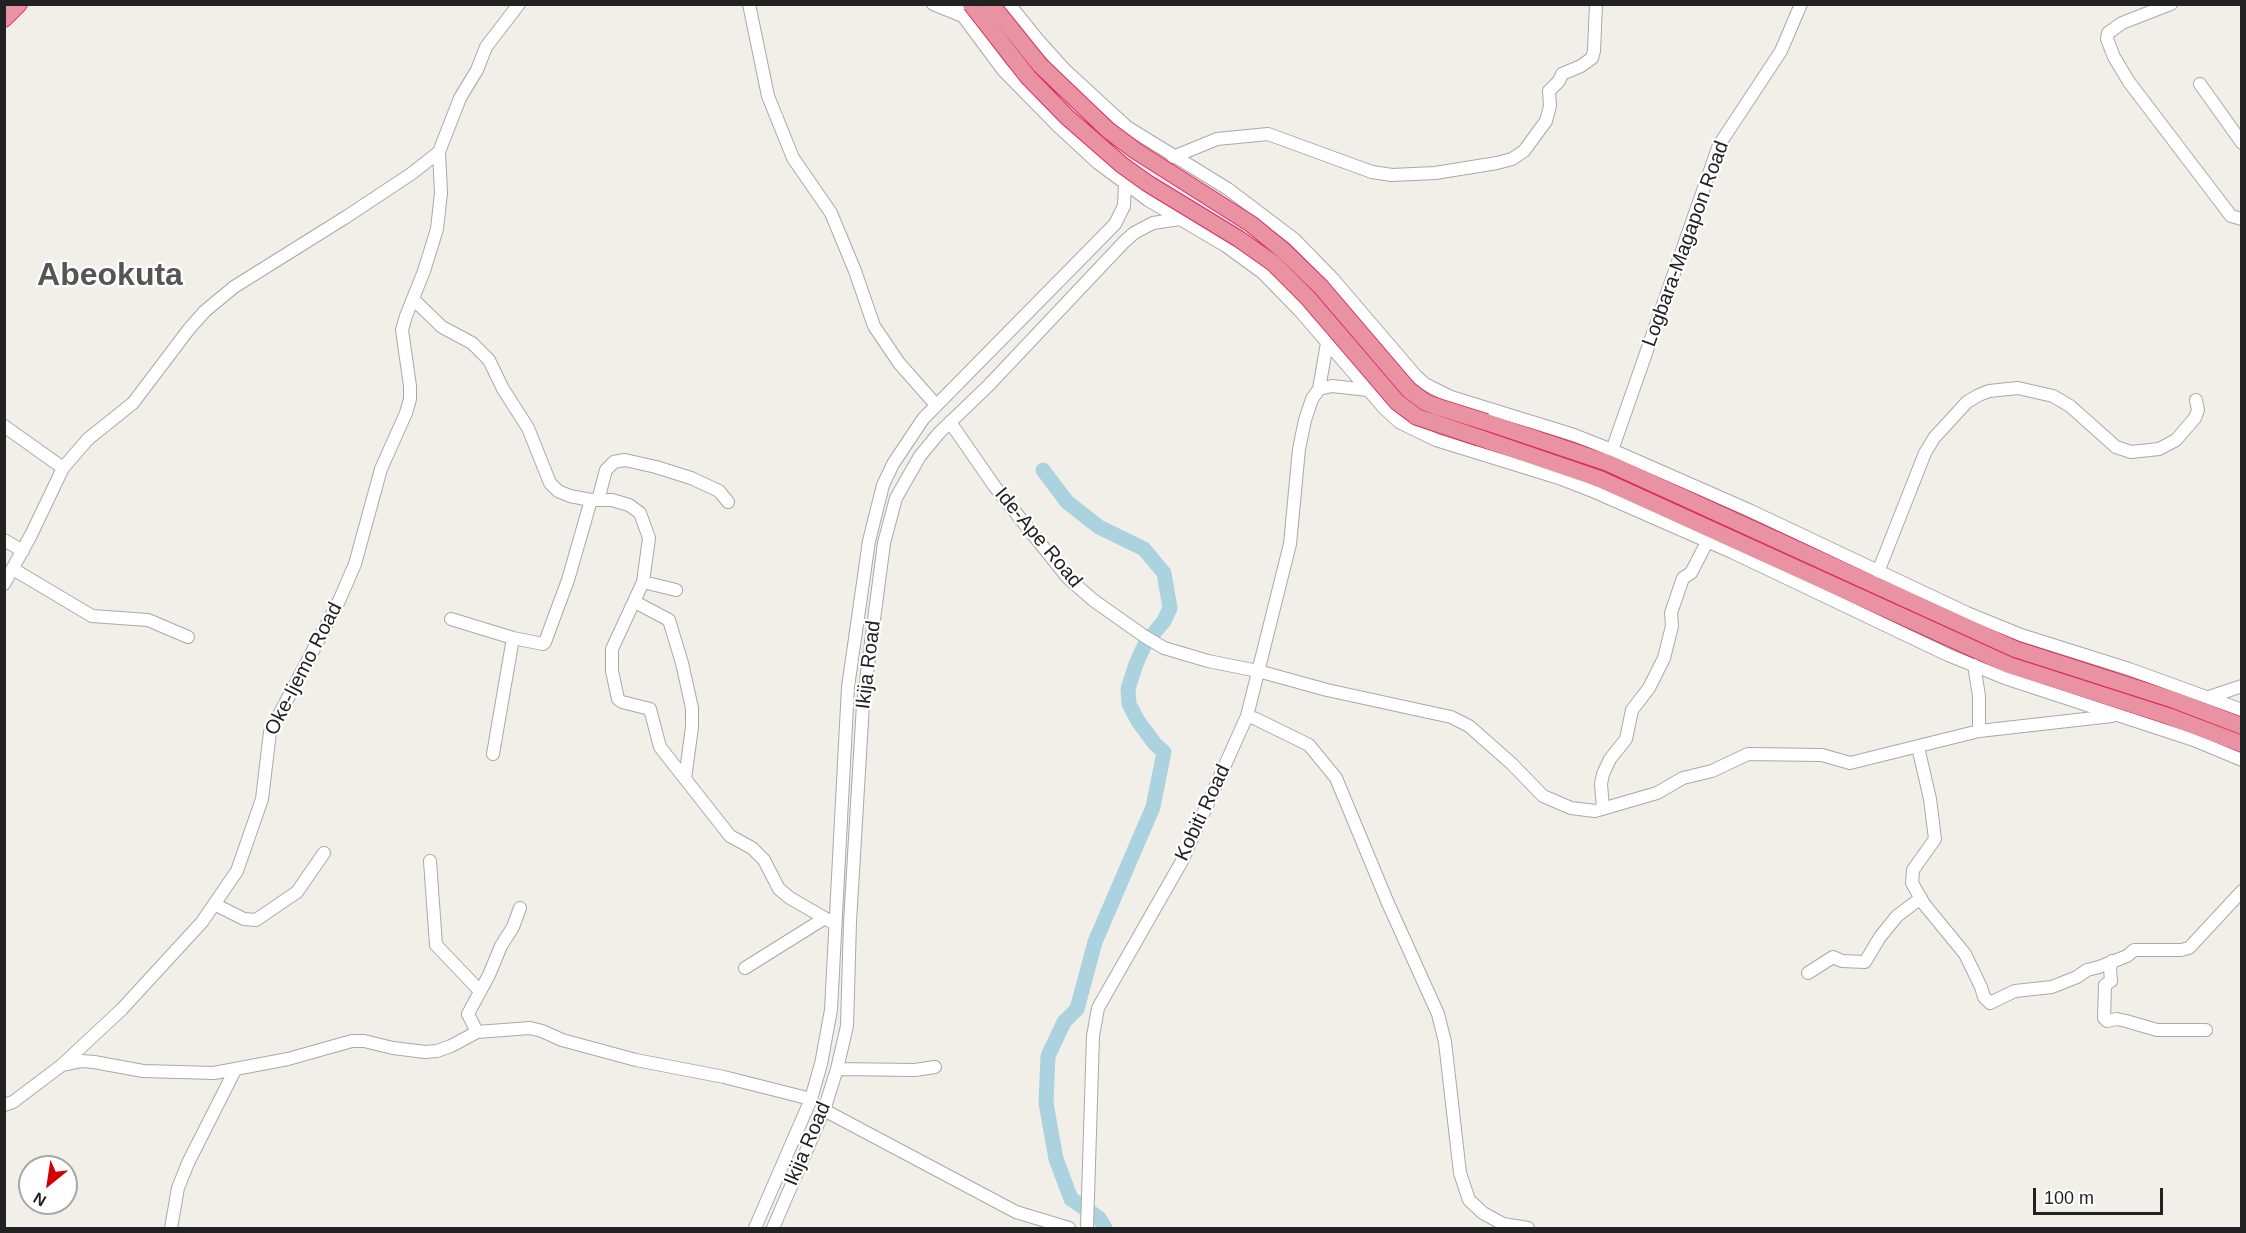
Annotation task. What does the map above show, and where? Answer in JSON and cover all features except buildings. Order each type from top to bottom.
[{"type":"highway","points":[[4,19],[19,4]]},
{"type":"highway","points":[[991,4],[1040,65],[1108,130],[1136,151],[1243,218],[1284,251],[1321,287],[1409,390],[1425,402],[1597,485],[2008,665],[2168,716],[2241,744]]},
{"type":"highway","points":[[962,8],[1067,117],[1122,165],[1147,183],[1239,238],[1273,263],[1308,298],[1397,402],[1416,417],[1610,456],[2015,649],[2174,700],[2241,726]]},
{"type":"street","points":[[4,584],[63,468],[88,439],[133,403],[189,329],[229,291],[356,211],[440,152],[460,98],[477,70],[486,47],[519,4]]},
{"type":"street","points":[[749,4],[768,96],[793,158],[831,213],[855,271],[874,326],[899,363],[936,405]]},
{"type":"street","points":[[933,4],[962,8],[1003,70],[1083,149],[1148,200],[1226,246],[1263,273],[1399,422],[1419,433],[1559,478],[1597,485],[1707,542],[1974,665],[2005,678],[2194,740],[2241,760]]},
{"type":"street","points":[[1009,4],[1065,70],[1113,115],[1142,138],[1228,189],[1294,239],[1333,279],[1425,384],[1451,396],[1574,435],[1610,456],[1750,511],[1966,613],[2021,635],[2209,697],[2241,710]]},
{"type":"street","points":[[1173,157],[1217,139],[1268,134],[1372,172],[1392,176],[1435,172],[1512,159],[1524,151],[1546,121],[1550,106],[1549,91],[1559,81],[1562,74],[1581,66],[1592,58],[1596,4]]},
{"type":"street","name":"Logbara-Magapon Road","points":[[1610,456],[1719,145],[1781,51],[1801,4]]},
{"type":"street","points":[[2171,4],[2122,23],[2108,33],[2107,39],[2114,57],[2129,82],[2231,216],[2241,219]]},
{"type":"street","points":[[2200,84],[2241,143]]},
{"type":"street","name":"Oke-Ijemo Road","points":[[4,1105],[13,1102],[62,1065],[122,1009],[216,905],[237,871],[262,799],[270,732],[327,625],[355,564],[381,469],[410,399],[402,330],[434,242],[440,210],[440,152]]},
{"type":"street","name":"Ikija Road","points":[[755,1228],[811,1099],[821,1064],[831,1010],[830,921],[848,687],[871,530],[883,485],[893,464],[923,419],[1115,224],[1124,206],[1125,183]]},
{"type":"street","points":[[1226,246],[1253,207]]},
{"type":"street","name":"Ikija Road","points":[[773,1228],[824,1110],[847,1026],[863,704],[884,543],[892,508],[907,476],[920,456],[1124,242],[1134,233],[1153,223],[1181,219]]},
{"type":"street","points":[[413,300],[442,327],[472,343],[489,360],[503,389],[528,428],[550,483],[570,496],[612,500],[629,505],[640,513],[649,538],[644,582],[612,649],[612,671],[617,694],[622,702],[650,709],[660,747],[730,836],[746,844],[764,860],[779,889],[830,921]]},
{"type":"street","name":"Kobiti Road","points":[[1087,1218],[1093,1036],[1098,1008],[1182,861],[1247,716],[1290,544],[1299,449],[1312,399],[1319,389],[1327,343]]},
{"type":"street","points":[[1319,389],[1332,386],[1368,390]]},
{"type":"street","points":[[1878,572],[1925,453],[1934,438],[1967,402],[1979,395],[1989,391],[2018,388],[2053,396],[2070,406],[2116,447],[2131,452],[2159,449],[2176,440],[2195,418],[2198,410],[2196,400]]},
{"type":"street","name":"Ide-Ape Road","points":[[950,422],[995,487],[1068,578],[1093,600],[1144,636],[1161,646],[1208,661],[1451,717],[1469,726],[1544,796],[1571,808],[1595,811],[1657,793],[1683,778],[1712,771],[1748,754],[1822,755],[1850,763],[1979,731],[2119,715]]},
{"type":"street","points":[[4,426],[63,468]]},
{"type":"street","points":[[451,619],[513,638],[543,644],[606,470],[614,462],[625,460],[656,466],[691,478],[719,491],[728,502]]},
{"type":"street","points":[[4,540],[22,551]]},
{"type":"street","points":[[1603,808],[1601,784],[1603,774],[1610,759],[1626,739],[1632,710],[1649,688],[1664,658],[1672,626],[1671,613],[1683,578],[1691,573],[1707,542]]},
{"type":"street","points":[[13,569],[92,616],[147,620],[188,637]]},
{"type":"street","points":[[644,582],[676,590]]},
{"type":"street","points":[[635,602],[669,620],[682,663],[692,708],[692,727],[685,779]]},
{"type":"street","points":[[493,754],[513,638]]},
{"type":"street","points":[[1974,665],[1979,696],[1979,731]]},
{"type":"street","points":[[2209,697],[2241,686]]},
{"type":"street","points":[[1247,716],[1309,745],[1336,778],[1387,901],[1438,1014],[1445,1042],[1460,1173],[1469,1200],[1483,1213],[1503,1224],[1528,1228]]},
{"type":"street","points":[[1918,747],[1930,799],[1935,839],[1916,866],[1912,883],[1965,954],[1984,997],[1990,1003],[2015,991],[2052,987],[2127,956],[2134,950],[2189,948],[2241,891]]},
{"type":"street","points":[[216,905],[244,919],[256,920],[297,892],[324,853]]},
{"type":"street","points":[[430,861],[436,945],[480,991]]},
{"type":"street","points":[[1808,973],[1833,957],[1842,961],[1865,962],[1880,937],[1897,916],[1921,898]]},
{"type":"street","points":[[477,1032],[468,1014],[489,975],[501,946],[513,927],[520,908]]},
{"type":"street","points":[[745,968],[830,921]]},
{"type":"street","points":[[2112,961],[2111,981],[2105,985],[2104,1018],[2107,1021],[2116,1019],[2157,1030],[2205,1030]]},
{"type":"street","points":[[62,1065],[82,1061],[143,1071],[214,1073],[288,1059],[352,1041],[425,1052],[451,1046],[477,1032],[530,1028],[562,1040],[636,1060],[724,1077],[811,1099]]},
{"type":"street","points":[[837,1069],[915,1070],[935,1067]]},
{"type":"street","points":[[171,1228],[178,1188],[188,1163],[235,1070]]},
{"type":"street","points":[[824,1110],[1016,1212],[1069,1228]]},
{"type":"waterway","points":[[1043,470],[1067,502],[1099,527],[1144,549],[1164,573],[1170,608],[1164,621],[1145,644],[1128,689],[1129,704],[1138,721],[1164,752],[1153,807],[1095,942],[1077,1009],[1064,1022],[1048,1056],[1046,1103],[1056,1159],[1071,1199],[1099,1218],[1105,1228]]},
{"type":"district","name":"Abeokuta","points":[[110,276]]}]
